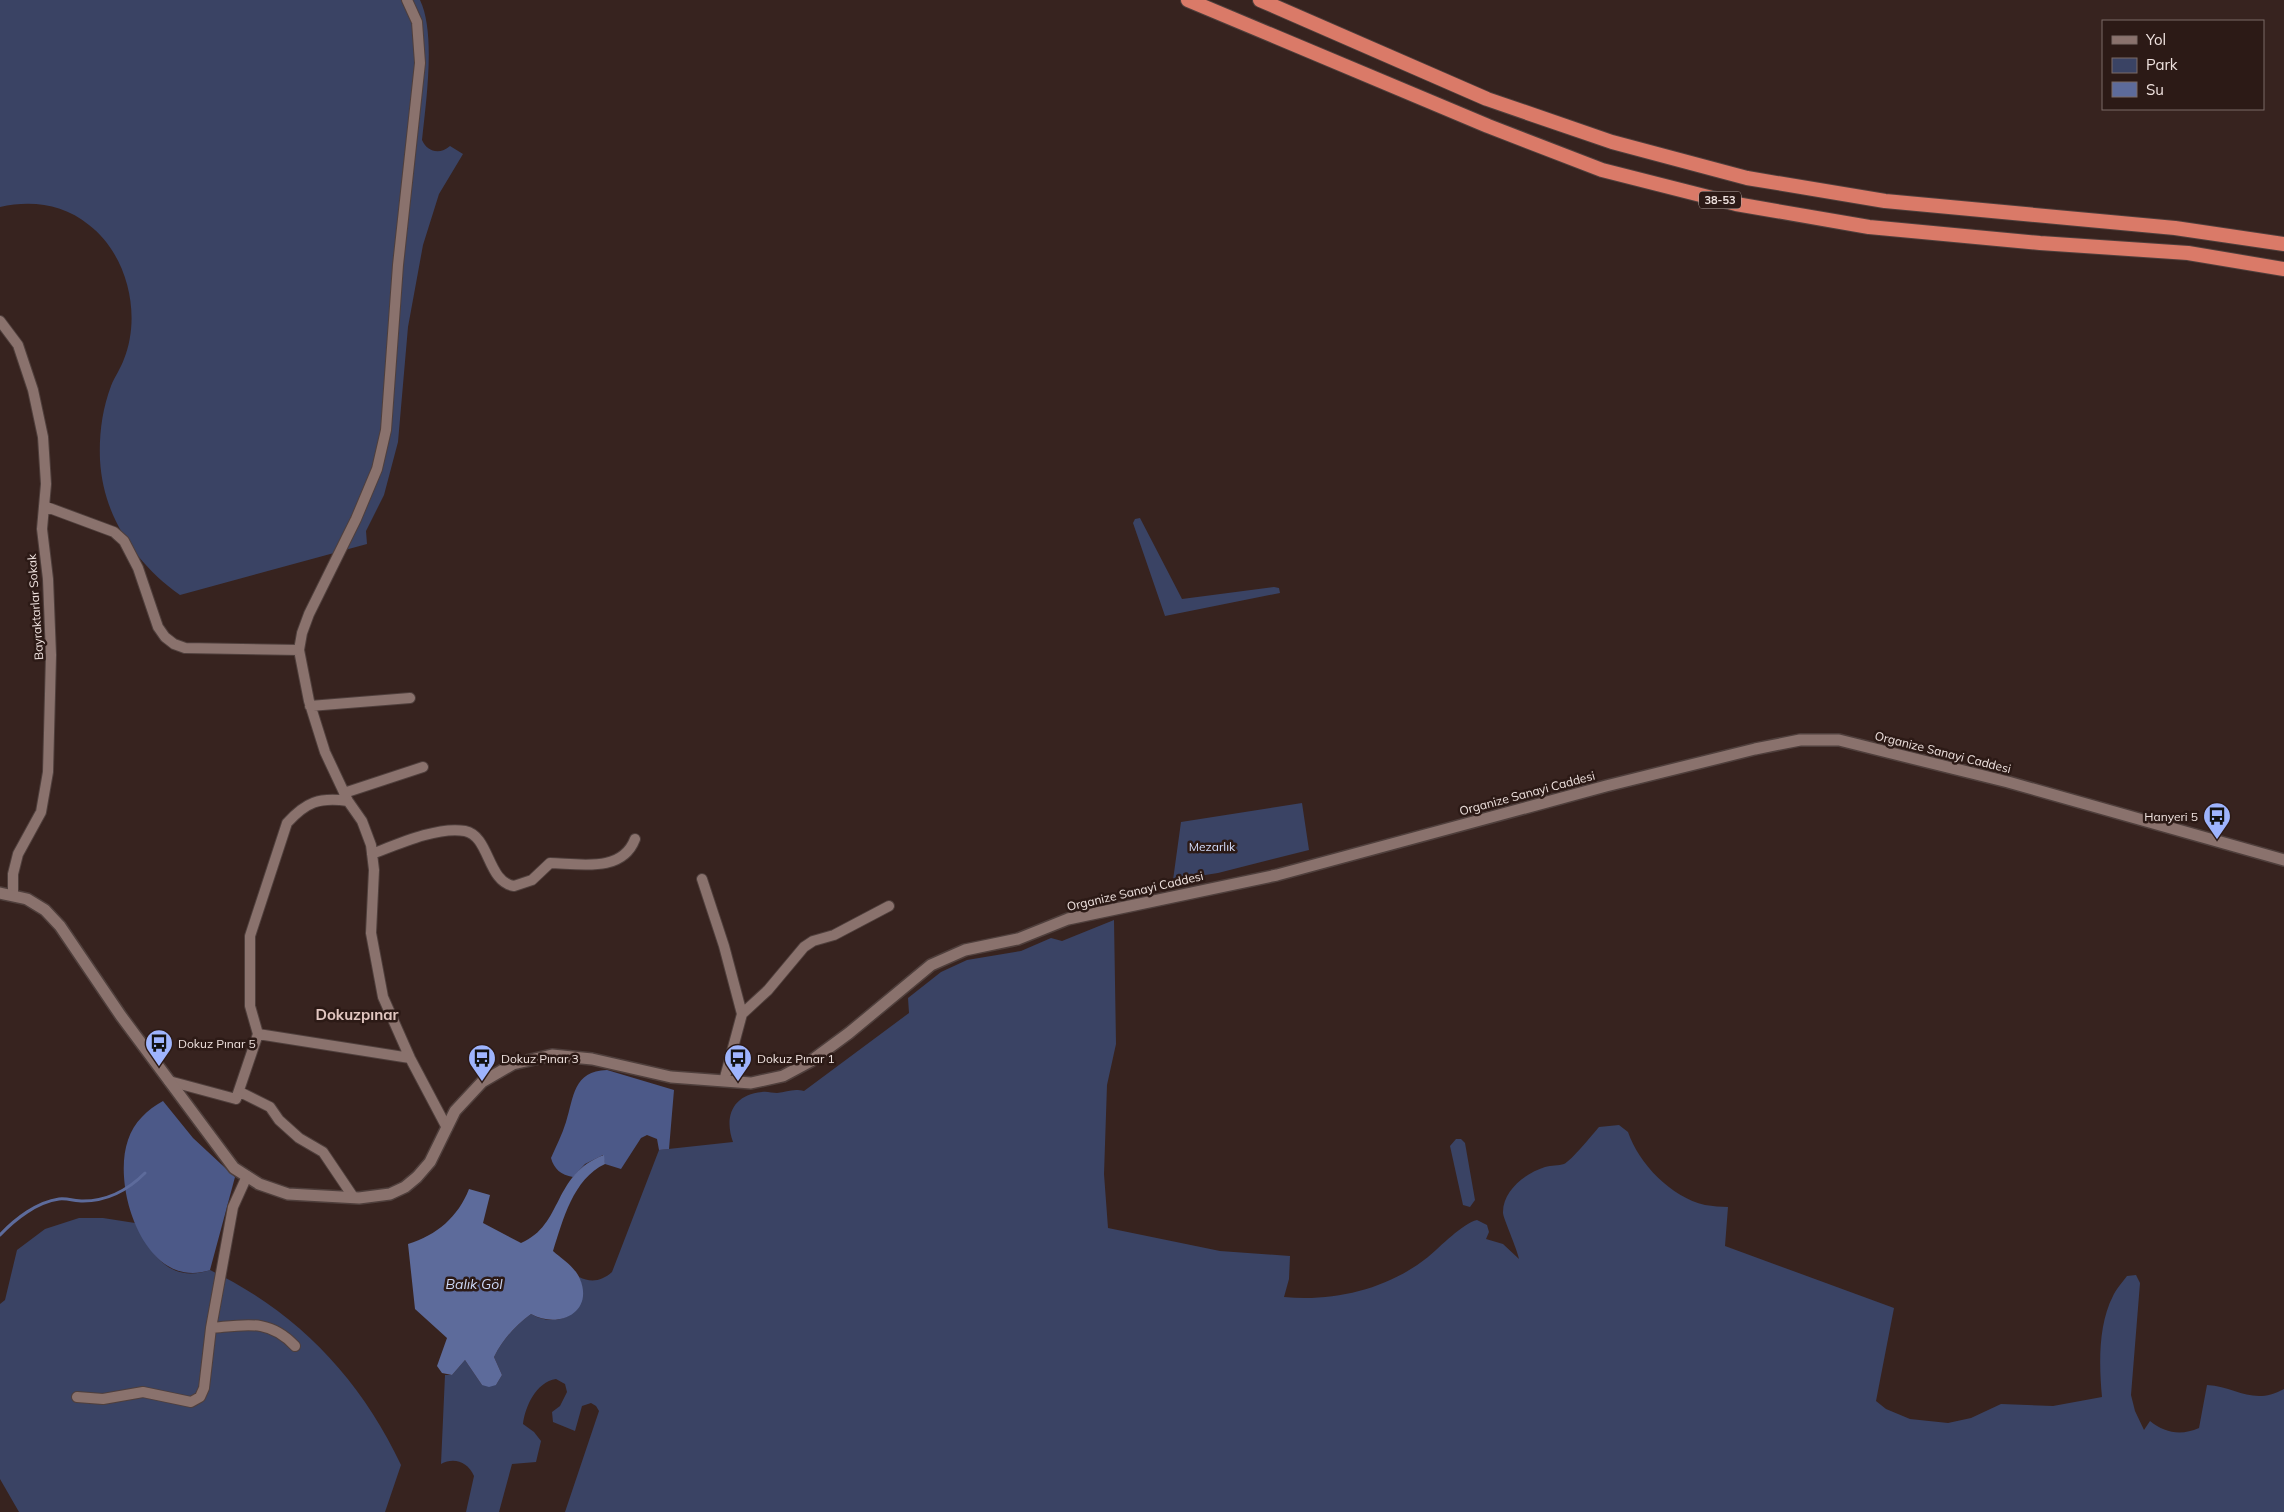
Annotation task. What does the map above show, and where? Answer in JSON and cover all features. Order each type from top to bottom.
[{"type":"highway","name":"38-53","points":[[1188,0],[1488,126],[1602,170],[1736,204],[1869,227],[2040,243],[2188,253],[2284,269]]},
{"type":"highway","name":"38-53","points":[[1260,0],[1487,99],[1612,142],[1747,178],[1885,201],[2175,228],[2284,244]]},
{"type":"street","points":[[407,0],[417,22],[420,63],[398,265],[386,430],[377,469],[356,518],[309,614],[302,633],[299,650],[310,706],[325,752],[346,797],[362,821],[371,845],[373,942],[383,997],[410,1058],[447,1128]]},
{"type":"street","name":"Bayraktarlar Sokak","points":[[0,321],[18,345],[33,390],[43,437],[46,484],[42,529],[48,579],[51,655],[48,772],[41,812],[18,854],[13,874],[13,895]]},
{"type":"street","points":[[44,506],[114,532],[122,537],[138,568],[158,628],[174,644],[185,648],[299,650]]},
{"type":"street","points":[[310,706],[410,698]]},
{"type":"street","name":"Organize Sanayi Caddesi","points":[[0,893],[26,899],[45,910],[60,926],[120,1016],[234,1168],[259,1184],[288,1194],[354,1198],[390,1194],[405,1187],[417,1177],[430,1162],[456,1111],[482,1082],[513,1064],[552,1055],[592,1059],[671,1077],[752,1083],[783,1076],[811,1061],[931,965],[965,950],[1018,939],[1068,919],[1277,875],[1606,786],[1755,749],[1800,740],[1839,740],[1999,780],[2284,860]]},
{"type":"street","points":[[168,1081],[236,1099],[240,1092],[258,1034],[250,1006],[250,936],[287,823],[298,810],[313,801],[346,797],[423,767]]},
{"type":"street","points":[[372,854],[428,835],[465,831],[476,837],[501,881],[514,886],[532,880],[550,863],[602,864],[620,860],[632,847],[635,839]]},
{"type":"street","points":[[702,879],[724,946],[742,1014],[724,1081]]},
{"type":"street","points":[[742,1014],[768,990],[804,947],[813,941],[834,935],[889,906]]},
{"type":"street","points":[[258,1034],[410,1058]]},
{"type":"street","points":[[240,1092],[270,1107],[278,1120],[299,1138],[323,1152],[354,1198]]},
{"type":"street","points":[[77,1397],[103,1399],[143,1392],[191,1402],[196,1400],[204,1388],[211,1328],[233,1207],[246,1176]]},
{"type":"street","points":[[211,1328],[257,1325],[278,1332],[295,1346]]},
{"type":"green space","points":[[0,0],[420,0],[428,30],[429,49],[422,140],[430,150],[442,151],[450,146],[463,154],[439,194],[423,245],[408,327],[398,442],[384,495],[366,531],[367,544],[180,595],[149,568],[124,536],[107,500],[102,481],[100,451],[105,404],[111,386],[123,362],[129,342],[131,304],[128,286],[122,268],[113,252],[102,237],[79,218],[69,212],[47,205],[24,204],[0,207]]},
{"type":"green space","points":[[1140,518],[1182,599],[1274,587],[1279,588],[1280,593],[1165,616],[1133,523],[1135,519]]},
{"type":"green space","name":"Mezarlık","points":[[1302,803],[1309,850],[1218,873],[1173,880],[1181,822]]},
{"type":"green space","points":[[1114,920],[1116,1044],[1107,1085],[1104,1174],[1108,1228],[1220,1251],[1290,1256],[1289,1279],[1284,1297],[1303,1298],[1341,1295],[1360,1291],[1396,1277],[1428,1257],[1465,1226],[1477,1220],[1487,1225],[1489,1232],[1486,1239],[1503,1244],[1519,1259],[1503,1212],[1504,1204],[1511,1190],[1530,1173],[1547,1166],[1562,1165],[1567,1162],[1599,1127],[1619,1125],[1628,1132],[1633,1144],[1648,1167],[1669,1187],[1692,1201],[1705,1205],[1728,1207],[1725,1246],[1894,1308],[1876,1401],[1886,1409],[1910,1419],[1948,1423],[1971,1418],[2001,1404],[2053,1406],[2102,1397],[2100,1359],[2102,1332],[2108,1307],[2117,1288],[2127,1276],[2136,1275],[2140,1283],[2131,1395],[2135,1411],[2144,1430],[2150,1421],[2167,1431],[2173,1432],[2186,1432],[2199,1428],[2207,1385],[2218,1386],[2254,1396],[2273,1394],[2284,1389],[2284,1512],[565,1512],[599,1411],[591,1403],[582,1406],[575,1431],[553,1422],[552,1412],[560,1406],[567,1392],[565,1384],[556,1379],[549,1381],[537,1390],[529,1403],[524,1417],[523,1424],[534,1432],[541,1441],[536,1462],[512,1464],[499,1512],[466,1512],[474,1476],[468,1467],[460,1462],[451,1461],[441,1464],[445,1375],[452,1375],[465,1360],[482,1385],[496,1385],[502,1375],[494,1357],[501,1344],[515,1328],[531,1314],[542,1319],[553,1320],[571,1314],[577,1308],[581,1299],[582,1289],[579,1277],[596,1280],[612,1272],[659,1150],[733,1142],[730,1133],[730,1116],[737,1103],[752,1094],[762,1092],[804,1091],[909,1013],[908,998],[941,972],[967,960],[1021,951],[1051,938],[1062,941]]},
{"type":"green space","points":[[1456,1139],[1461,1139],[1465,1143],[1475,1200],[1470,1207],[1463,1205],[1450,1146]]},
{"type":"green space","points":[[79,1218],[103,1218],[135,1223],[155,1255],[164,1263],[184,1273],[210,1270],[242,1287],[298,1327],[323,1351],[366,1404],[385,1433],[401,1465],[385,1512],[19,1512],[0,1479],[0,1304],[5,1300],[17,1250],[45,1229]]},
{"type":"shaded area","points":[[607,1070],[674,1090],[669,1149],[659,1150],[657,1139],[647,1135],[641,1138],[621,1169],[605,1164],[603,1155],[585,1164],[573,1177],[565,1175],[556,1168],[551,1158],[564,1127],[577,1087],[587,1075],[596,1071]]},
{"type":"shaded area","points":[[163,1101],[193,1138],[235,1177],[210,1270],[187,1273],[168,1266],[151,1251],[139,1231],[130,1208],[125,1184],[124,1160],[128,1140],[142,1117]]},
{"type":"water","name":"Balık Göl","points":[[604,1155],[605,1164],[594,1171],[577,1190],[565,1214],[553,1251],[572,1267],[580,1279],[583,1291],[582,1301],[578,1309],[571,1315],[552,1320],[531,1314],[520,1323],[505,1339],[494,1357],[502,1375],[496,1385],[489,1387],[482,1385],[465,1360],[452,1375],[442,1373],[437,1366],[447,1338],[415,1309],[408,1244],[428,1236],[445,1224],[459,1208],[469,1189],[490,1195],[483,1223],[521,1243],[535,1235],[545,1224],[566,1186],[575,1174],[587,1163]]},
{"type":"waterway","points":[[0,1235],[19,1217],[35,1207],[59,1199],[83,1201],[109,1197],[132,1185],[145,1173]]},
{"type":"place","name":"Hanyeri 5","points":[[2217,840]]},
{"type":"place","name":"Dokuz Pınar 5","points":[[159,1067]]},
{"type":"place","name":"Dokuz Pınar 3","points":[[482,1082]]},
{"type":"place","name":"Dokuz Pınar 1","points":[[738,1082]]},
{"type":"district","name":"Dokuzpınar","points":[[357,1014]]}]
